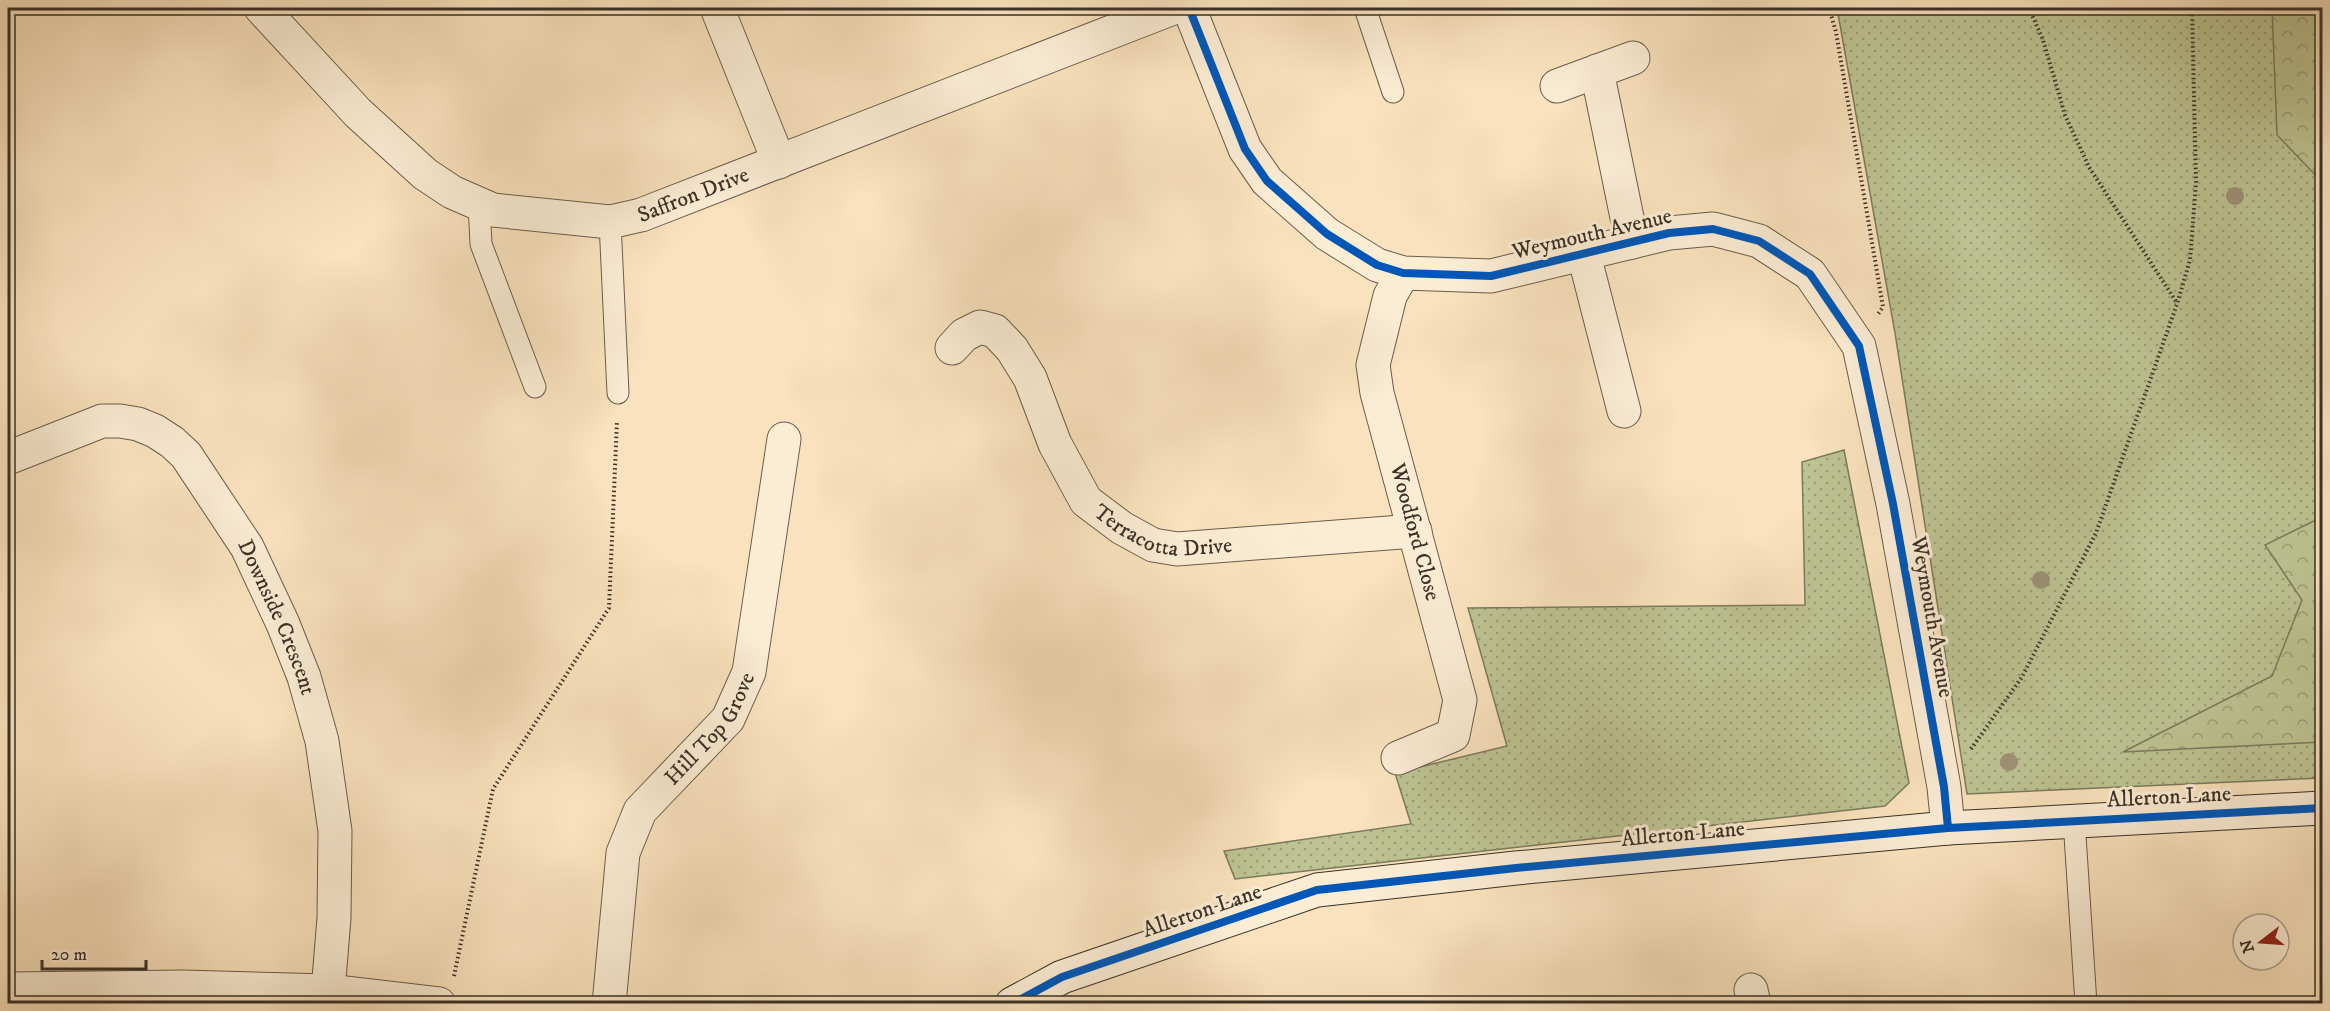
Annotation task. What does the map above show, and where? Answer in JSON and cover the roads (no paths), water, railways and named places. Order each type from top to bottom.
[{"type":"street","name":"Saffron Drive","points":[[261,8],[358,113],[425,174],[452,192],[493,210],[610,222],[641,215],[1173,8]]},
{"type":"street","points":[[717,8],[779,162]]},
{"type":"street","name":"Weymouth Avenue","points":[[1189,8],[1245,149],[1267,181],[1327,234],[1377,265],[1403,273],[1491,276],[1669,233],[1713,229],[1759,241],[1810,274],[1859,346],[1893,504],[1944,787],[1948,828]]},
{"type":"street","points":[[1557,86],[1633,58]]},
{"type":"street","name":"Weymouth Avenue","points":[[1597,72],[1632,242]]},
{"type":"street","name":"Weymouth Avenue","points":[[1584,255],[1624,411]]},
{"type":"street","name":"Woodford Close","points":[[1398,758],[1454,735],[1460,700],[1377,393],[1373,365],[1390,296],[1403,273]]},
{"type":"street","name":"Terracotta Drive","points":[[952,348],[964,334],[980,327],[995,331],[1012,349],[1030,378],[1055,444],[1086,501],[1122,528],[1154,545],[1177,549],[1415,531]]},
{"type":"street","name":"Downside Crescent","points":[[8,458],[102,421],[138,424],[172,441],[186,455],[247,547],[283,624],[304,677],[322,741],[335,831],[334,918],[328,991]]},
{"type":"street","name":"Hill Top Grove","points":[[609,1004],[623,853],[640,811],[728,718],[749,672],[784,438]]},
{"type":"street","name":"Allerton Lane","points":[[1012,1004],[1062,977],[1317,890],[1516,867],[1948,828],[2322,808]]},
{"type":"street","points":[[8,989],[183,987],[434,997]]},
{"type":"lane","points":[[1365,8],[1393,92]]},
{"type":"lane","points":[[479,204],[481,244],[535,387]]},
{"type":"lane","points":[[610,222],[618,393]]},
{"type":"lane","points":[[2074,820],[2086,1004]]}]
